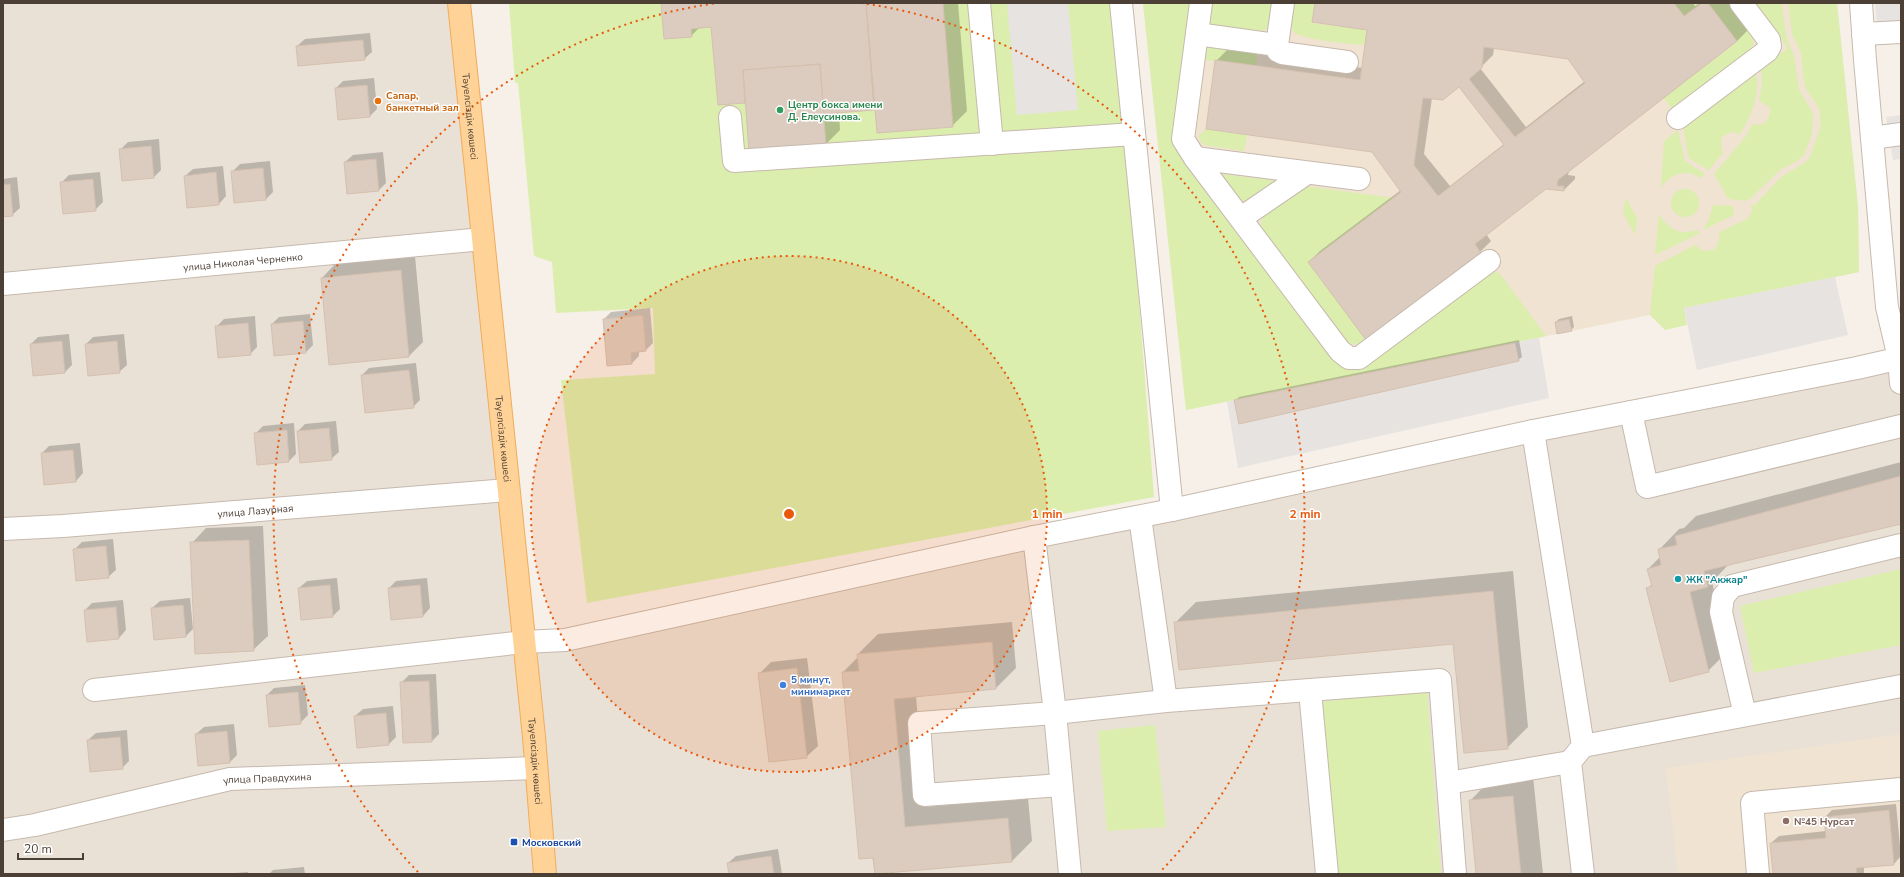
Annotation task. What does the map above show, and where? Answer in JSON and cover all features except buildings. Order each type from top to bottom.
[{"type":"main road","name":"Тәуелсіздік көшесі","points":[[459,3],[546,874]]},
{"type":"street","points":[[979,3],[992,144]]},
{"type":"street","points":[[1121,3],[1172,510]]},
{"type":"street","points":[[1201,3],[1183,136],[1185,143],[1340,351],[1348,358],[1359,358],[1489,261]]},
{"type":"street","points":[[1283,3],[1277,45],[1278,51],[1347,62]]},
{"type":"street","points":[[1678,118],[1767,51],[1770,46],[1769,40],[1741,3]]},
{"type":"street","points":[[1861,3],[1887,307],[1900,358],[1901,383]]},
{"type":"street","points":[[1863,34],[1901,32]]},
{"type":"street","points":[[1197,34],[1277,45]]},
{"type":"street","points":[[730,117],[734,161],[1134,134]]},
{"type":"street","points":[[1872,138],[1901,134]]},
{"type":"street","points":[[1195,158],[1359,180]]},
{"type":"street","points":[[1242,218],[1307,173]]},
{"type":"street","name":"улица Николая Черненко","points":[[3,284],[483,239]]},
{"type":"street","points":[[94,690],[524,642],[565,640],[1034,537],[1172,510],[1533,431],[1857,368],[1900,358]]},
{"type":"street","points":[[1631,412],[1647,487],[1901,426]]},
{"type":"street","points":[[1533,431],[1576,754],[1583,874]]},
{"type":"street","name":"улица Лазурная","points":[[3,529],[63,526],[508,490]]},
{"type":"street","points":[[1140,516],[1166,701]]},
{"type":"street","points":[[1034,537],[1070,874]]},
{"type":"street","points":[[1745,715],[1721,612],[1723,597],[1732,586],[1901,545]]},
{"type":"street","points":[[1061,785],[924,795],[919,722],[1054,713],[1166,701],[1440,680],[1455,874]]},
{"type":"street","points":[[1448,783],[1745,715],[1901,686]]},
{"type":"street","points":[[1310,691],[1327,874]]},
{"type":"street","name":"улица Правдухина","points":[[3,830],[35,825],[230,779],[536,768]]},
{"type":"street","points":[[1758,874],[1752,803],[1901,789]]},
{"type":"shaded area","points":[[3,3],[459,3],[524,642],[1901,358],[1901,874],[3,874]]},
{"type":"shaded area","points":[[1007,3],[1068,3],[1078,110],[1017,115]]},
{"type":"shaded area","points":[[1143,3],[1837,3],[1858,207],[1859,272],[1186,410]]},
{"type":"shaded area","points":[[1875,3],[1901,3],[1901,38],[1878,39]]},
{"type":"shaded area","points":[[1901,115],[1901,159],[1893,160],[1886,117]]},
{"type":"shaded area","points":[[1835,277],[1848,335],[1697,370],[1684,308]]},
{"type":"shaded area","points":[[1539,338],[1549,398],[1238,468],[1227,402]]},
{"type":"shaded area","name":"№45 Нурсат","points":[[1901,734],[1901,874],[1678,874],[1666,768]]},
{"type":"green space","points":[[509,3],[1111,3],[1132,210],[1154,497],[587,603],[561,380],[655,374],[653,308],[556,313],[552,262],[534,256],[518,83],[515,83]]},
{"type":"green space","points":[[1143,3],[1190,3],[1173,146],[1333,360],[1345,368],[1359,369],[1493,271],[1500,274],[1546,336],[1186,410]]},
{"type":"green space","points":[[1209,3],[1275,3],[1271,25],[1264,30],[1249,31],[1230,29],[1208,23]]},
{"type":"green space","points":[[1293,3],[1315,3],[1312,23],[1367,30],[1365,45],[1326,41],[1297,34],[1293,31],[1291,24]]},
{"type":"green space","points":[[1674,3],[1702,3],[1684,16]]},
{"type":"green space","points":[[1708,3],[1729,3],[1750,31],[1754,43],[1748,53],[1673,110],[1664,98],[1737,42]]},
{"type":"green space","points":[[1755,3],[1782,3],[1786,36],[1794,56],[1799,90],[1813,113],[1812,134],[1804,155],[1797,161],[1781,169],[1750,199],[1739,200],[1727,198],[1714,174],[1747,135],[1752,124],[1757,125],[1764,123],[1768,119],[1770,107],[1759,101],[1762,81],[1760,69],[1788,48]]},
{"type":"green space","points":[[1788,3],[1837,3],[1858,207],[1859,272],[1684,308],[1687,325],[1665,330],[1650,315],[1655,266],[1695,245],[1703,251],[1713,250],[1718,245],[1720,232],[1747,219],[1752,212],[1751,205],[1755,205],[1781,177],[1806,162],[1810,157],[1821,126],[1819,108],[1806,89],[1801,52],[1792,34]]},
{"type":"green space","points":[[1218,47],[1254,52],[1257,57],[1256,66],[1206,60],[1207,48]]},
{"type":"green space","points":[[1755,73],[1757,88],[1754,105],[1748,121],[1740,134],[1731,132],[1722,137],[1721,145],[1723,153],[1709,170],[1690,159],[1688,156],[1683,126]]},
{"type":"green space","points":[[1206,129],[1247,135],[1244,151],[1204,145],[1200,141],[1199,136]]},
{"type":"green space","points":[[1678,130],[1685,161],[1705,174],[1701,178],[1690,173],[1679,174],[1665,182],[1661,187],[1664,141]]},
{"type":"green space","points":[[1221,174],[1279,181],[1248,202],[1239,199],[1236,196]]},
{"type":"green space","points":[[1305,186],[1393,198],[1308,262],[1366,340],[1357,345],[1347,342],[1263,230],[1261,225],[1263,214]]},
{"type":"green space","points":[[1685,189],[1695,193],[1699,203],[1695,213],[1685,217],[1675,213],[1671,203],[1675,193]]},
{"type":"green space","points":[[1626,198],[1637,218],[1635,235],[1623,213]]},
{"type":"green space","points":[[1713,205],[1733,206],[1734,215],[1705,229],[1704,227],[1708,222]]},
{"type":"green space","points":[[1659,214],[1666,224],[1675,230],[1680,232],[1691,232],[1697,230],[1700,233],[1655,255]]},
{"type":"green space","points":[[1901,569],[1901,645],[1754,673],[1740,606]]},
{"type":"green space","points":[[1427,690],[1441,874],[1337,874],[1320,702]]},
{"type":"green space","points":[[1155,725],[1166,827],[1107,831],[1098,731]]},
{"type":"place","name":"Сапар, банкетный зал","points":[[378,101]]},
{"type":"place","name":"Центр бокса имени Д. Елеусинова.","points":[[780,110]]},
{"type":"place","name":"ЖК \"Акжар\"","points":[[1678,579]]},
{"type":"place","name":"5 минут, минимаркет","points":[[783,685]]},
{"type":"place","name":"№45 Нурсат","points":[[1786,821]]},
{"type":"place","name":"Московский","points":[[514,842]]}]
